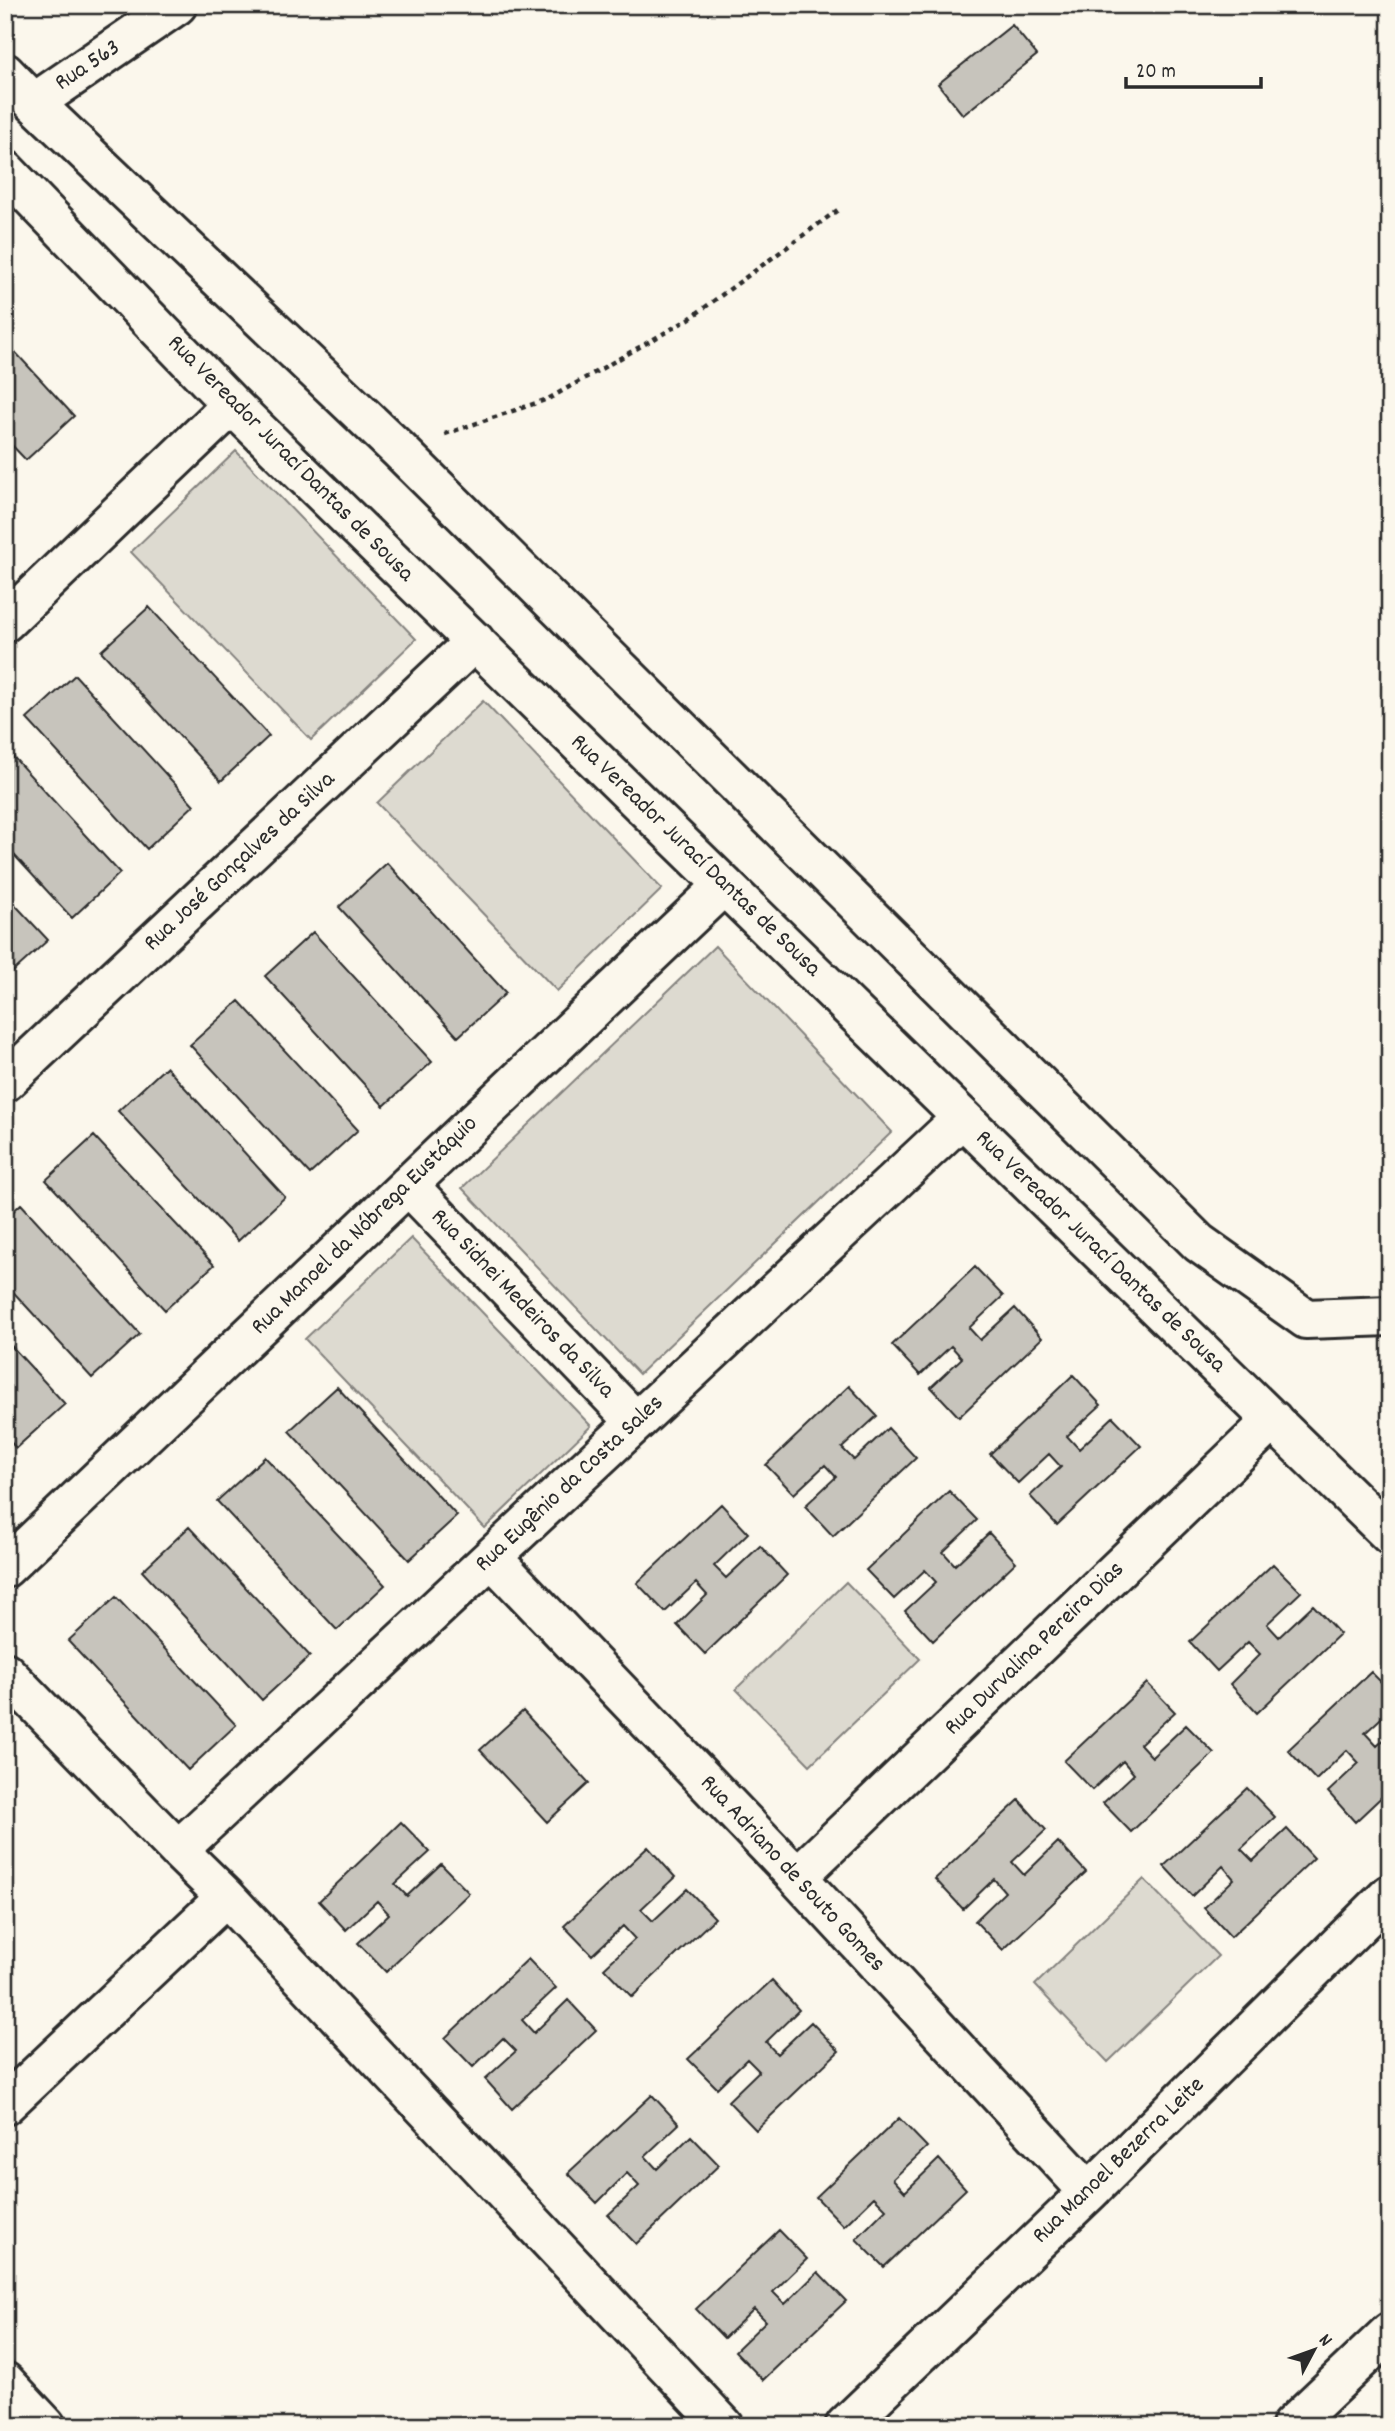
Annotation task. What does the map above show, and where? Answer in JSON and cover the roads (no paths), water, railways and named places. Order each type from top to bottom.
[{"type":"street","name":"Rua 563","points":[[34,103],[177,5]]},
{"type":"street","points":[[5,73],[398,449],[1199,1243],[1306,1319],[1390,1316]]},
{"type":"street","name":"Rua Vereador Jurací Dantas de Sousa","points":[[5,170],[232,405],[1390,1535]]},
{"type":"street","points":[[5,622],[232,405]]},
{"type":"street","name":"Rua José Gonçalves da Silva","points":[[5,1082],[475,641]]},
{"type":"street","name":"Rua Manoel da Nóbrega Eustáquio","points":[[5,1568],[724,885]]},
{"type":"street","name":"Rua Eugênio da Costa Sales","points":[[178,1850],[962,1118]]},
{"type":"street","name":"Rua Sidnei Medeiros da Silva","points":[[408,1185],[636,1422]]},
{"type":"street","name":"Rua Durvalina Pereira Dias","points":[[797,1877],[1273,1420]]},
{"type":"street","name":"Rua Adriano de Souto Gomes","points":[[492,1558],[797,1877],[1089,2192]]},
{"type":"street","points":[[5,1672],[226,1896],[724,2426]]},
{"type":"street","name":"Rua Manoel Bezerra Leite","points":[[845,2426],[1089,2192],[1390,1894]]},
{"type":"street","points":[[5,2105],[226,1896]]},
{"type":"street","points":[[1291,2426],[1390,2332]]},
{"type":"street","points":[[5,2382],[46,2426]]}]
